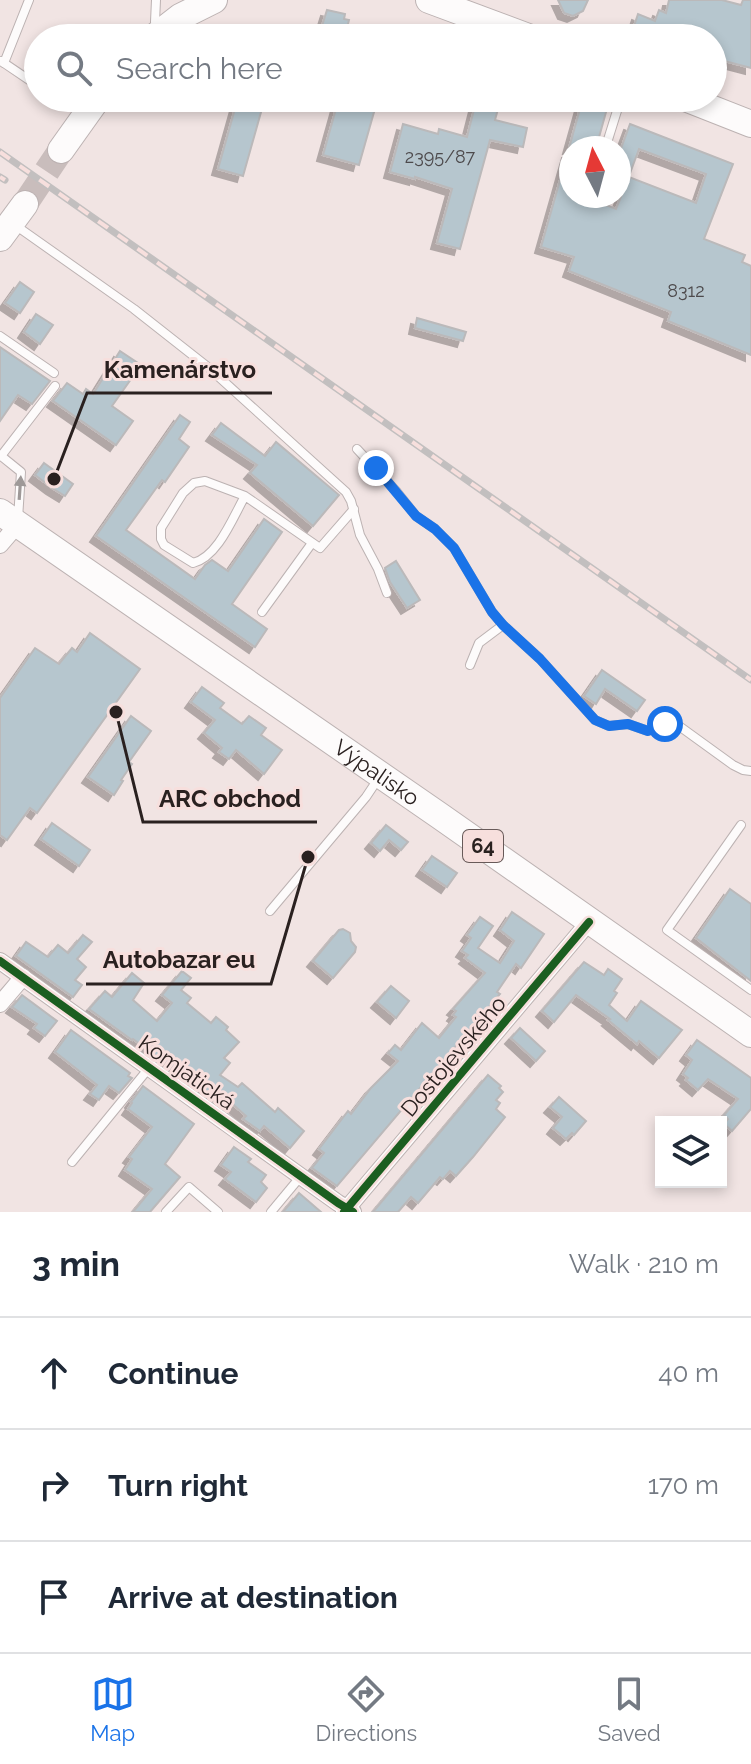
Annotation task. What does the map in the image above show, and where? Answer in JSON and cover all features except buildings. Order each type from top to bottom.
[{"type":"main road","points":[[171,24],[214,0]]},
{"type":"main road","points":[[429,0],[460,5],[501,24]]},
{"type":"main road","points":[[61,150],[88,112]]},
{"type":"main road","points":[[721,112],[751,124]]},
{"type":"main road","name":"Výpalisko","points":[[9,518],[746,1028]]},
{"type":"street","points":[[0,545],[9,518]]},
{"type":"street","name":"Dostojevského","points":[[348,1211],[589,922]]},
{"type":"street","name":"Komjatická","points":[[0,961],[348,1211]]},
{"type":"street","points":[[0,1004],[23,977]]},
{"type":"lane","points":[[24,77],[2,62],[29,0]]},
{"type":"lane","points":[[155,24],[156,0]]},
{"type":"lane","points":[[609,136],[617,112]]},
{"type":"lane","points":[[12,222],[134,309],[209,368],[346,492],[360,535],[387,593]]},
{"type":"lane","points":[[0,336],[54,373]]},
{"type":"lane","points":[[9,518],[21,472],[2,457],[55,386]]},
{"type":"lane","points":[[357,449],[416,516],[454,548],[492,612],[595,720],[609,726],[628,724],[648,731],[675,723],[733,765],[751,771]]},
{"type":"lane","points":[[245,496],[216,547],[203,561],[193,563],[164,545],[161,528],[183,493],[194,483],[205,481],[245,496],[320,548],[354,509]]},
{"type":"lane","points":[[262,612],[312,543]]},
{"type":"lane","points":[[470,665],[479,643],[503,625]]},
{"type":"lane","points":[[270,911],[381,775]]},
{"type":"lane","points":[[741,825],[667,930],[751,990]]},
{"type":"lane","points":[[72,1162],[150,1068]]},
{"type":"lane","points":[[271,1212],[301,1176]]},
{"type":"lane","points":[[166,1212],[189,1187],[218,1212]]},
{"type":"tunnel","points":[[25,204],[61,150]]},
{"type":"railway","points":[[0,152],[751,680]]},
{"type":"railway","points":[[0,177],[5,180]]},
{"type":"cycle path","points":[[344,1212],[589,922]]},
{"type":"cycle path","points":[[0,961],[353,1212]]},
{"type":"place","name":"Kamenárstvo","points":[[54,479]]},
{"type":"place","name":"ARC obchod","points":[[116,712]]},
{"type":"place","name":"Autobazar eu","points":[[308,857]]},
{"type":"route","points":[[376,468],[416,516],[454,548],[503,625],[540,659],[595,720],[609,726],[628,724],[648,731],[665,724]]}]
